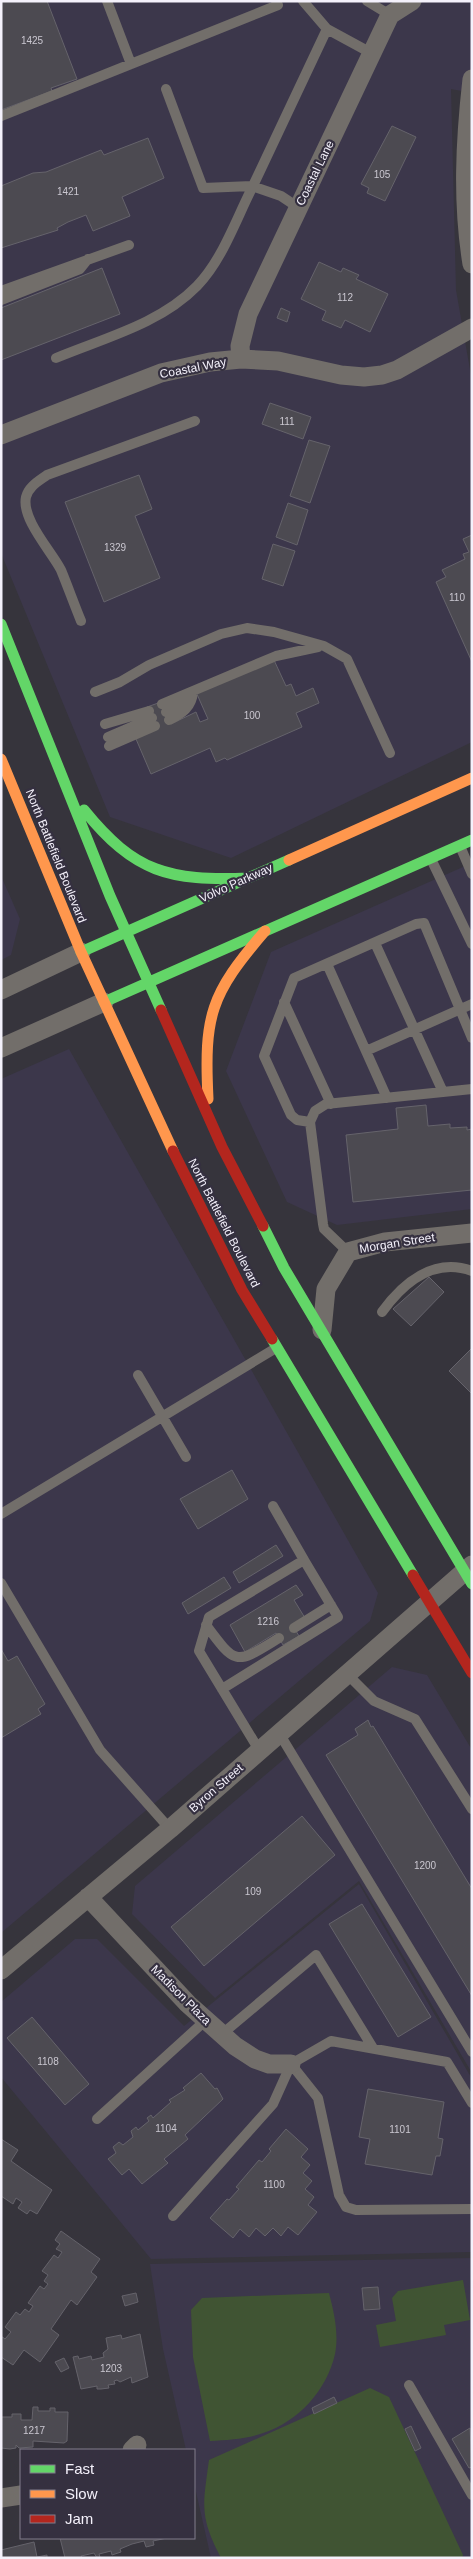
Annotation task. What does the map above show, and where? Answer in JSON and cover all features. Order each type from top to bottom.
[{"type":"main road","points":[[1,624],[126,932],[215,1131],[284,1268],[469,1574]]},
{"type":"main road","name":"North Battlefield Boulevard","points":[[1,760],[81,952],[184,1176],[242,1290],[428,1603],[472,1673]]},
{"type":"main road","name":"Volvo Parkway","points":[[81,952],[472,778]]},
{"type":"main road","points":[[65,784],[103,836],[125,855],[166,874],[196,880],[248,878]]},
{"type":"main road","points":[[104,1002],[472,840]]},
{"type":"main road","points":[[209,1115],[205,1054],[206,1032],[213,1003],[227,976],[265,931]]},
{"type":"street","points":[[390,15],[412,1]]},
{"type":"street","name":"Coastal Lane","points":[[242,359],[240,346],[248,314],[390,15]]},
{"type":"street","points":[[472,79],[464,175],[468,239],[472,264]]},
{"type":"street","name":"Coastal Way","points":[[1,435],[161,373],[210,362],[242,359],[278,361],[341,375],[364,377],[382,375],[397,370],[472,328]]},
{"type":"street","name":"Volvo Parkway","points":[[1,990],[81,952]]},
{"type":"street","points":[[1,1048],[104,1002]]},
{"type":"street","name":"Morgan Street","points":[[322,1330],[326,1289],[348,1252],[385,1242],[472,1232]]},
{"type":"street","name":"Byron Street","points":[[1,1970],[170,1829],[428,1603],[469,1574]]},
{"type":"street","name":"Madison Plaza","points":[[88,1897],[166,1981],[222,2034],[255,2059],[269,2064],[291,2064]]},
{"type":"street","points":[[1,2498],[20,2494]]},
{"type":"lane","points":[[107,1],[131,64]]},
{"type":"lane","points":[[1,116],[278,5],[276,1]]},
{"type":"lane","points":[[303,1],[327,29],[373,54]]},
{"type":"lane","points":[[367,1],[390,15]]},
{"type":"lane","points":[[56,358],[148,321],[176,303],[197,285],[213,264],[327,29]]},
{"type":"lane","points":[[166,89],[203,188],[252,186],[280,196],[299,208]]},
{"type":"lane","points":[[1,291],[129,245]]},
{"type":"lane","points":[[1,300],[80,269],[88,259]]},
{"type":"lane","points":[[81,621],[60,569],[38,536],[26,506],[26,497],[32,485],[47,475],[195,421]]},
{"type":"lane","points":[[95,692],[120,682],[149,665],[221,634],[248,628],[274,632],[324,646],[347,659],[390,753]]},
{"type":"lane","points":[[193,692],[191,702],[185,711],[166,712],[193,692],[276,656],[300,649],[324,646]]},
{"type":"lane","points":[[105,724],[152,718],[109,742]]},
{"type":"lane","points":[[460,846],[472,874]]},
{"type":"lane","points":[[430,858],[472,944]]},
{"type":"lane","points":[[310,1122],[297,1120],[291,1115],[264,1056],[294,978],[416,924],[424,923],[472,1038]]},
{"type":"lane","points":[[375,943],[443,1092]]},
{"type":"lane","points":[[327,964],[387,1098]]},
{"type":"lane","points":[[284,1002],[332,1104]]},
{"type":"lane","points":[[366,1051],[472,1004]]},
{"type":"lane","points":[[348,1252],[324,1230],[310,1122],[315,1111],[332,1104],[472,1089]]},
{"type":"lane","points":[[382,1312],[396,1295],[421,1274],[451,1268],[472,1271]]},
{"type":"lane","points":[[1,1514],[276,1348]]},
{"type":"lane","points":[[138,1375],[186,1457]]},
{"type":"lane","points":[[222,1689],[338,1617],[273,1506]]},
{"type":"lane","points":[[259,1750],[199,1651],[209,1617],[304,1560]]},
{"type":"lane","points":[[1,1583],[100,1750],[170,1829]]},
{"type":"lane","points":[[294,1628],[331,1606]]},
{"type":"lane","points":[[206,1625],[227,1654],[235,1658],[250,1656],[279,1638]]},
{"type":"lane","points":[[347,1674],[374,1702],[415,1719],[472,1809]]},
{"type":"lane","points":[[279,1733],[472,2052]]},
{"type":"lane","points":[[222,2034],[316,1955],[374,2048]]},
{"type":"lane","points":[[97,2119],[206,2020]]},
{"type":"lane","points":[[173,2216],[273,2104],[291,2064],[331,2041],[448,2062],[472,2103]]},
{"type":"lane","points":[[291,2064],[318,2098],[339,2195],[346,2207],[356,2210],[472,2209]]},
{"type":"lane","points":[[408,2385],[472,2495]]},
{"type":"shaded area","points":[[1,1],[472,1],[472,93],[451,89],[456,290],[472,381],[472,742],[231,858],[110,817],[1,553]]},
{"type":"shaded area","points":[[472,863],[472,1209],[337,1225],[287,1202],[226,1071],[271,952]]},
{"type":"shaded area","points":[[1,876],[20,919],[11,955],[1,960]]},
{"type":"shaded area","points":[[69,1049],[378,1593],[370,1621],[1,1933],[1,1079]]},
{"type":"shaded area","points":[[392,1667],[427,1675],[472,1750],[472,2073],[359,1881],[215,1998],[132,1914],[135,1886]]},
{"type":"shaded area","points":[[359,1884],[472,2079],[472,2252],[151,2259],[1,2077],[1,2002],[75,1939],[97,1939],[184,2026]]},
{"type":"shaded area","points":[[472,2258],[472,2558],[211,2558],[195,2487],[195,2449],[186,2449],[163,2349],[150,2264]]},
{"type":"green space","points":[[463,2280],[470,2320],[444,2325],[446,2335],[380,2347],[376,2325],[396,2321],[392,2298],[398,2291]]},
{"type":"green space","points":[[329,2293],[334,2315],[336,2346],[331,2367],[318,2392],[299,2413],[276,2428],[244,2438],[210,2441],[193,2357],[191,2310],[202,2298]]},
{"type":"green space","points":[[370,2388],[389,2397],[463,2555],[462,2558],[221,2558],[209,2531],[204,2510],[209,2460]]},
{"type":"building","points":[[1,1],[47,1],[77,79],[51,88],[52,91],[1,110]]},
{"type":"building","points":[[392,126],[416,137],[385,201],[367,193],[369,188],[361,184]]},
{"type":"building","points":[[148,138],[164,178],[122,197],[130,216],[93,231],[86,215],[68,222],[57,228],[58,230],[1,248],[1,186],[33,173],[46,172],[101,150],[104,155]]},
{"type":"building","points":[[319,262],[341,272],[343,268],[359,275],[356,279],[388,294],[370,332],[345,320],[341,328],[322,320],[326,311],[301,299]]},
{"type":"building","points":[[102,268],[120,314],[1,360],[1,308]]},
{"type":"building","points":[[281,308],[290,312],[287,322],[277,318]]},
{"type":"building","points":[[270,403],[311,417],[303,439],[262,424]]},
{"type":"building","points":[[309,440],[330,446],[310,503],[290,496]]},
{"type":"building","points":[[139,475],[152,509],[135,516],[160,578],[104,602],[65,502]]},
{"type":"building","points":[[288,503],[308,510],[297,545],[276,537]]},
{"type":"building","points":[[472,535],[472,662],[436,582],[446,577],[442,570],[465,559],[463,554],[469,552],[463,539]]},
{"type":"building","points":[[273,544],[295,551],[283,586],[262,579]]},
{"type":"building","points":[[273,658],[286,686],[291,684],[296,696],[313,688],[319,703],[296,713],[302,727],[227,760],[225,758],[216,762],[210,748],[151,774],[136,739],[147,707],[161,702],[171,724],[196,712],[200,722],[208,719],[196,692]]},
{"type":"building","points":[[426,1105],[428,1126],[450,1124],[450,1128],[467,1127],[467,1130],[472,1129],[472,1190],[353,1202],[346,1135],[398,1129],[396,1108]]},
{"type":"building","points":[[429,1277],[444,1292],[411,1326],[393,1309]]},
{"type":"building","points":[[472,1348],[472,1394],[449,1371]]},
{"type":"building","points":[[232,1470],[248,1499],[198,1529],[180,1499]]},
{"type":"building","points":[[276,1545],[283,1556],[239,1583],[233,1572]]},
{"type":"building","points":[[224,1577],[231,1588],[188,1614],[182,1603]]},
{"type":"building","points":[[296,1585],[303,1595],[294,1600],[305,1618],[293,1626],[299,1636],[283,1645],[276,1633],[245,1652],[230,1625]]},
{"type":"building","points":[[1,1649],[8,1661],[17,1656],[45,1704],[38,1709],[41,1714],[1,1738]]},
{"type":"building","points":[[368,1720],[472,1889],[472,1996],[326,1755],[358,1735],[355,1729]]},
{"type":"building","points":[[302,1816],[335,1855],[204,1966],[171,1927]]},
{"type":"building","points":[[362,1904],[431,2017],[398,2037],[329,1924]]},
{"type":"building","points":[[32,2017],[89,2084],[65,2105],[7,2038]]},
{"type":"building","points":[[201,2073],[215,2089],[217,2088],[223,2099],[185,2135],[188,2139],[164,2159],[168,2163],[142,2184],[129,2169],[122,2175],[108,2159],[116,2153],[113,2147],[119,2142],[123,2145],[133,2137],[131,2131],[136,2127],[138,2130],[149,2121],[147,2118],[151,2115],[153,2118],[171,2102],[169,2100],[185,2090],[183,2088]]},
{"type":"building","points":[[368,2089],[444,2102],[438,2138],[443,2139],[440,2156],[436,2156],[432,2175],[365,2164],[370,2139],[359,2137]]},
{"type":"building","points":[[286,2129],[308,2149],[301,2157],[310,2165],[303,2173],[312,2181],[305,2189],[314,2197],[308,2205],[317,2212],[298,2235],[288,2227],[281,2236],[273,2228],[265,2236],[256,2228],[249,2237],[240,2229],[233,2238],[210,2218],[239,2189],[236,2187],[259,2160],[262,2162],[271,2151],[269,2149]]},
{"type":"building","points":[[1,2139],[18,2150],[11,2161],[52,2190],[37,2214],[30,2210],[27,2214],[18,2208],[22,2202],[16,2198],[13,2204],[1,2196]]},
{"type":"building","points":[[61,2231],[100,2259],[91,2272],[97,2277],[77,2305],[71,2300],[51,2329],[59,2335],[40,2362],[24,2350],[13,2365],[1,2357],[1,2336],[5,2339],[11,2332],[5,2327],[16,2312],[20,2315],[25,2309],[29,2312],[33,2306],[28,2303],[40,2286],[44,2289],[48,2284],[44,2281],[48,2275],[42,2271],[54,2255],[58,2258],[62,2252],[56,2249],[60,2244],[55,2240]]},
{"type":"building","points":[[378,2287],[380,2309],[364,2310],[362,2288]]},
{"type":"building","points":[[136,2293],[138,2302],[125,2306],[122,2296]]},
{"type":"building","points":[[140,2334],[148,2377],[132,2383],[131,2377],[120,2382],[117,2380],[114,2381],[115,2384],[108,2385],[109,2388],[97,2389],[97,2386],[81,2389],[73,2357],[78,2356],[79,2359],[91,2356],[92,2360],[104,2357],[103,2353],[108,2349],[106,2338],[121,2335],[122,2339]]},
{"type":"building","points":[[64,2358],[69,2368],[61,2372],[55,2362]]},
{"type":"building","points":[[334,2397],[337,2403],[314,2414],[312,2408]]},
{"type":"building","points":[[33,2407],[38,2407],[38,2411],[50,2411],[50,2408],[55,2408],[55,2412],[68,2412],[67,2441],[64,2443],[33,2441],[33,2447],[19,2448],[16,2445],[16,2448],[1,2448],[1,2417],[12,2417],[12,2414],[21,2414],[21,2420],[32,2420]]},
{"type":"building","points":[[411,2426],[421,2448],[415,2451],[405,2429]]},
{"type":"building","points":[[470,2428],[472,2467],[469,2468],[452,2439]]},
{"type":"building","points":[[60,2539],[162,2539],[153,2541],[154,2545],[146,2547],[144,2541],[132,2544],[120,2549],[121,2552],[112,2555],[111,2551],[99,2554],[100,2557],[97,2558],[94,2553],[81,2556],[82,2558],[65,2558]]},
{"type":"building","points":[[34,2542],[37,2557],[47,2555],[47,2558],[1,2558],[1,2550]]},
{"type":"traffic: fast","points":[[1,624],[110,896],[161,1010]]},
{"type":"traffic: fast","points":[[84,810],[120,848],[137,860],[156,869],[196,878],[248,878]]},
{"type":"traffic: fast","points":[[104,1002],[472,840]]},
{"type":"traffic: fast","points":[[81,952],[289,860]]},
{"type":"traffic: fast","points":[[263,1226],[284,1268],[472,1584]]},
{"type":"traffic: fast","points":[[272,1339],[413,1575]]},
{"type":"traffic: slow","points":[[1,759],[81,952],[173,1151]]},
{"type":"traffic: slow","points":[[289,860],[472,778]]},
{"type":"traffic: slow","points":[[208,1099],[207,1046],[214,1008],[232,972],[265,931]]},
{"type":"traffic: jam","points":[[161,1010],[222,1147],[263,1226]]},
{"type":"traffic: jam","points":[[173,1151],[242,1290],[272,1339]]},
{"type":"traffic: jam","points":[[413,1575],[472,1673]]}]
